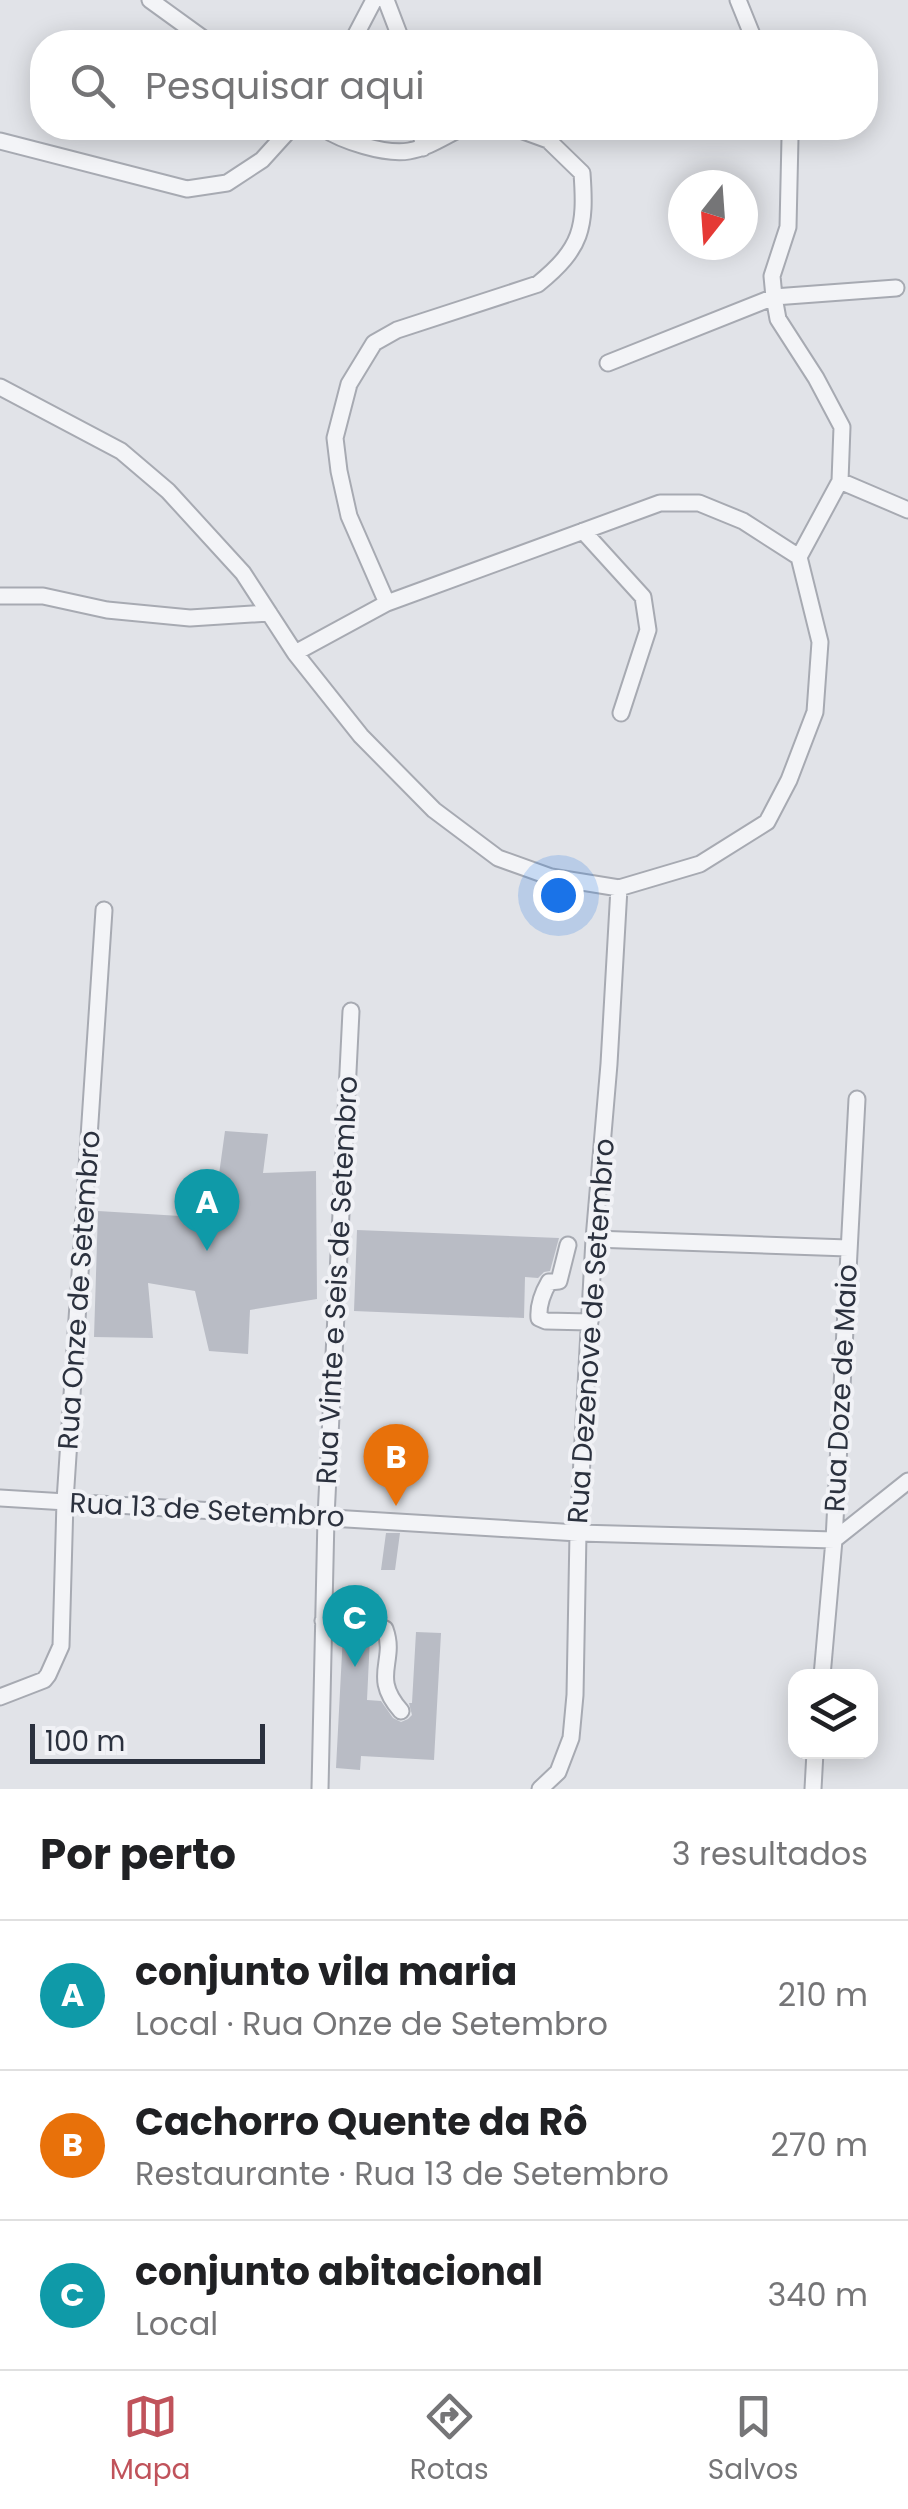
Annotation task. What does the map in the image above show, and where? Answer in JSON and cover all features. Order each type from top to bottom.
[{"type":"street","points":[[150,0],[191,30]]},
{"type":"street","points":[[358,30],[374,0]]},
{"type":"street","points":[[386,0],[397,30]]},
{"type":"street","points":[[738,0],[750,30]]},
{"type":"street","points":[[0,141],[186,189],[227,183],[262,160],[280,140]]},
{"type":"street","points":[[348,140],[404,152],[439,140]]},
{"type":"street","points":[[422,140],[423,148]]},
{"type":"street","points":[[387,603],[349,516],[339,472],[335,438],[349,384],[374,344],[398,330],[538,284],[554,271],[574,246],[585,213],[582,173],[548,140]]},
{"type":"street","points":[[0,387],[104,442],[168,491],[243,572],[295,653],[361,736],[434,810],[498,858],[551,877],[619,888],[700,864],[768,822],[790,780],[815,712],[820,642],[799,557],[840,481],[842,428],[778,319],[774,297],[772,276],[788,228],[790,140]]},
{"type":"street","points":[[608,363],[774,297],[896,288]]},
{"type":"street","points":[[840,481],[908,510]]},
{"type":"street","points":[[295,653],[387,603],[660,503],[699,502],[743,521],[799,557]]},
{"type":"street","points":[[583,531],[643,597],[648,630],[621,713]]},
{"type":"street","points":[[0,596],[43,596],[107,610],[190,618],[270,613]]},
{"type":"street","name":"Rua Dezenove de Setembro","points":[[540,1789],[558,1772],[571,1738],[594,1238],[610,1064],[619,888]]},
{"type":"street","name":"Rua Onze de Setembro","points":[[0,1697],[44,1680],[61,1646],[65,1501],[104,910]]},
{"type":"street","name":"Rua Vinte e Seis de Setembro","points":[[320,1789],[326,1517],[351,1011]]},
{"type":"street","name":"Rua Doze de Maio","points":[[823,1669],[834,1540],[857,1099]]},
{"type":"street","points":[[594,1238],[848,1248]]},
{"type":"street","points":[[568,1245],[559,1281],[549,1282],[542,1294],[539,1318],[590,1322]]},
{"type":"street","points":[[834,1540],[908,1481]]},
{"type":"street","name":"Rua 13 de Setembro","points":[[0,1498],[578,1533],[834,1540]]},
{"type":"street","points":[[323,1621],[385,1629],[388,1638],[384,1679],[393,1702],[402,1711]]},
{"type":"street","points":[[813,1789],[815,1759]]},
{"type":"building","points":[[225,1131],[268,1134],[263,1173],[316,1171],[317,1299],[250,1310],[248,1354],[209,1351],[195,1291],[148,1283],[153,1338],[94,1337],[98,1211],[213,1218]]},
{"type":"building","points":[[357,1230],[559,1238],[550,1271],[538,1278],[525,1277],[524,1318],[354,1311]]},
{"type":"building","points":[[386,1533],[400,1533],[395,1570],[381,1570]]},
{"type":"building","points":[[416,1632],[441,1633],[434,1760],[361,1756],[360,1770],[336,1768],[343,1634],[370,1637],[367,1700],[381,1701],[393,1718],[401,1722],[412,1715],[409,1703]]},
{"type":"place","name":"conjunto vila maria","points":[[207,1251]]},
{"type":"place","name":"Cachorro Quente da Rô","points":[[396,1506]]},
{"type":"place","name":"conjunto abitacional","points":[[355,1667]]}]
